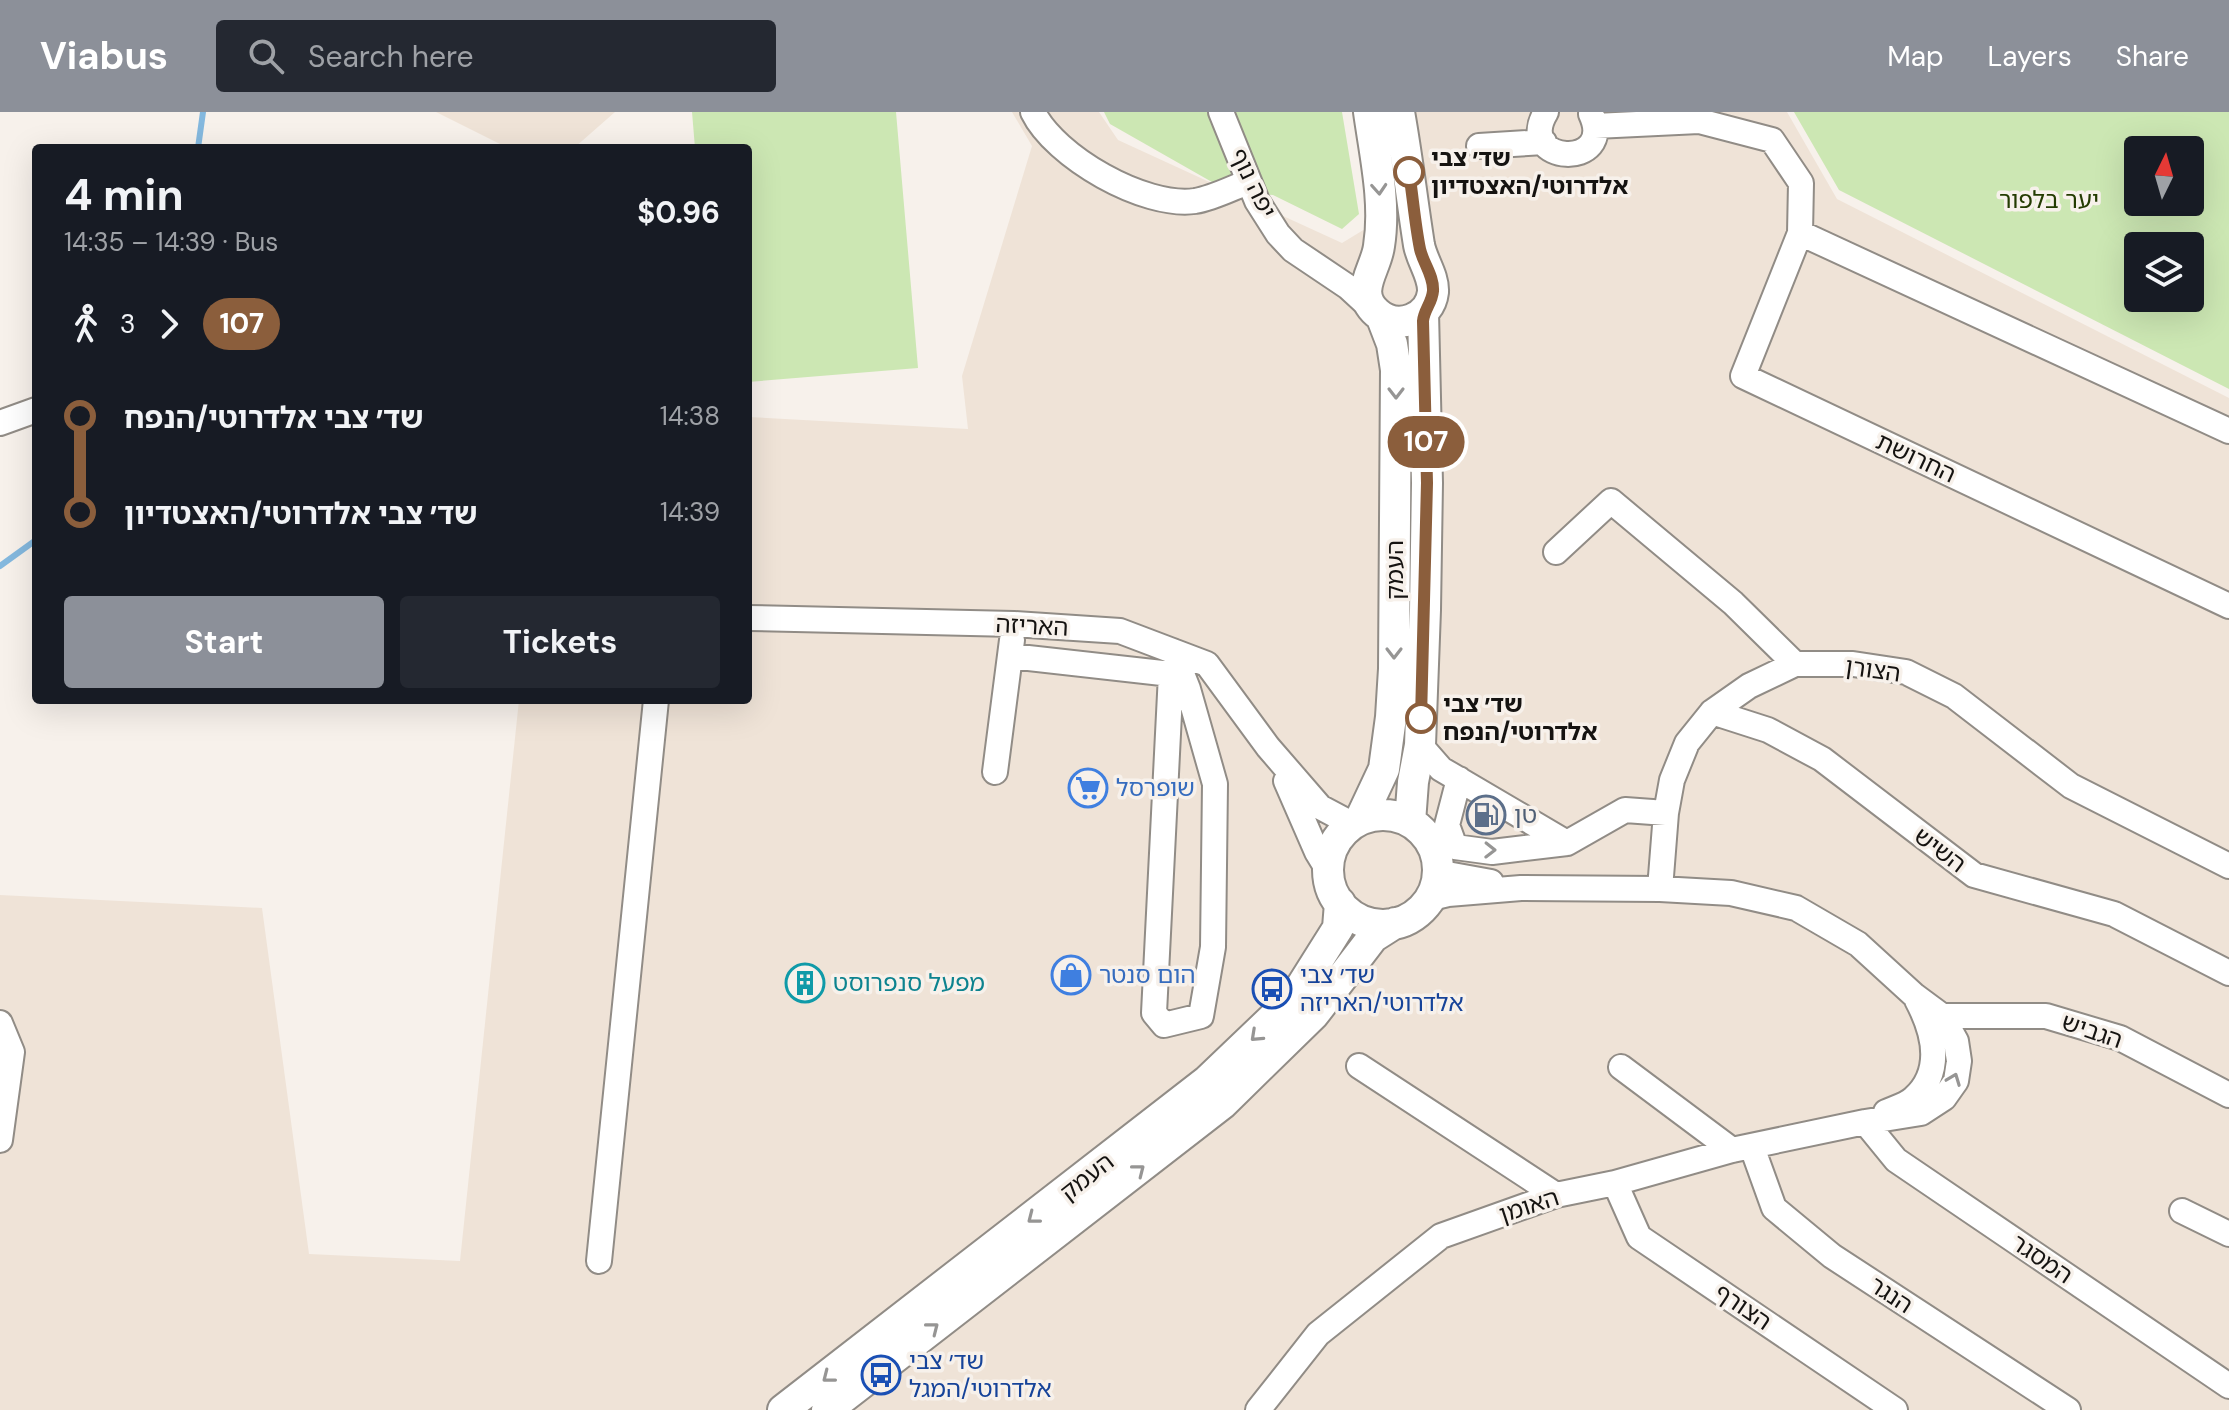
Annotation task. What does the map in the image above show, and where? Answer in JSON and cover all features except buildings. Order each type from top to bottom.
[{"type":"main road","name":"העמק","points":[[1356,822],[1384,769],[1394,669],[1396,370],[1392,344],[1365,290],[1366,280],[1379,251],[1381,234],[1379,182],[1369,112]]},
{"type":"main road","name":"העמק","points":[[1399,112],[1419,246],[1432,281],[1430,303],[1423,312],[1427,483],[1420,745],[1410,822]]},
{"type":"main road","points":[[1378,314],[1393,322],[1404,322],[1423,312]]},
{"type":"main road","points":[[1385,815],[1410,822],[1431,842],[1435,884],[1409,918],[1377,924],[1360,919],[1340,903],[1331,887],[1328,870],[1335,844],[1356,822],[1385,815]]},
{"type":"main road","name":"העמק","points":[[783,1410],[1207,1081],[1294,998],[1338,928],[1340,903]]},
{"type":"main road","name":"העמק","points":[[827,1410],[1222,1104],[1314,1014],[1373,937],[1395,923]]},
{"type":"street","points":[[1033,112],[1040,126],[1081,161],[1111,182],[1148,197],[1195,201],[1248,182]]},
{"type":"street","name":"יפה נוף","points":[[1221,112],[1248,182],[1268,219],[1293,250],[1348,287],[1378,314]]},
{"type":"street","points":[[1546,112],[1540,127],[1544,142],[1558,154],[1576,155],[1591,144],[1592,119]]},
{"type":"street","name":"החרושת","points":[[1592,119],[1699,121],[1772,140],[1801,183],[1800,233],[1743,376],[2229,606]]},
{"type":"street","points":[[1479,146],[1544,142]]},
{"type":"street","points":[[1800,233],[2229,431]]},
{"type":"street","name":"יפה נוף","points":[[1293,250],[1335,268],[1358,269],[1373,265]]},
{"type":"street","points":[[0,423],[32,411]]},
{"type":"street","points":[[1556,552],[1611,501],[1733,603],[1795,664]]},
{"type":"street","name":"האריזה","points":[[752,618],[1014,624],[1120,631],[1172,662],[1207,664],[1268,747],[1320,807],[1356,822]]},
{"type":"street","points":[[995,772],[1014,624]]},
{"type":"street","points":[[1010,656],[1172,662]]},
{"type":"street","points":[[1172,662],[1188,689],[1215,784],[1213,947],[1201,1016],[1164,1025],[1154,1013],[1172,662]]},
{"type":"street","name":"הצורן","points":[[1660,889],[1672,780],[1687,743],[1712,712],[1749,686],[1795,664],[1853,664],[1906,672],[1954,696],[2071,786],[2229,866]]},
{"type":"street","points":[[599,1261],[656,704]]},
{"type":"street","name":"השיש","points":[[1712,712],[1768,730],[1822,759],[1974,875],[2114,914],[2229,973]]},
{"type":"street","points":[[1420,745],[1441,769],[1567,843]]},
{"type":"street","name":"האריזה","points":[[1268,747],[1328,870]]},
{"type":"street","points":[[1459,779],[1447,825],[1455,847],[1492,852],[1567,843],[1625,810],[1666,813]]},
{"type":"street","points":[[1435,884],[1448,894],[1521,888],[1731,893],[1796,908],[1858,944],[1942,1016],[1956,1041],[1959,1061],[1956,1081],[1944,1098],[1921,1113],[1865,1122]]},
{"type":"street","points":[[1865,1122],[1912,1100],[1927,1083],[1934,1066],[1929,1022],[1915,996]]},
{"type":"street","name":"הגביש","points":[[1942,1016],[2046,1016],[2120,1038],[2229,1095]]},
{"type":"street","points":[[0,1023],[12,1052],[0,1140]]},
{"type":"street","points":[[1359,1066],[1556,1195]]},
{"type":"street","points":[[1621,1067],[1742,1148]]},
{"type":"street","name":"האומן","points":[[1258,1410],[1318,1334],[1441,1236],[1556,1195],[1615,1183],[1742,1148],[1865,1122]]},
{"type":"street","name":"המסגר","points":[[1865,1122],[1896,1160],[2229,1386]]},
{"type":"street","name":"הנגר","points":[[1742,1148],[1774,1208],[1832,1256],[2068,1410]]},
{"type":"street","name":"הצורף","points":[[1615,1183],[1639,1237],[1865,1402],[1895,1410]]},
{"type":"street","points":[[2182,1211],[2225,1224]]},
{"type":"shaded area","points":[[436,112],[615,112],[579,144],[500,144]]},
{"type":"shaded area","points":[[1012,112],[1099,112],[1118,140],[1342,243],[1370,226],[1368,112],[1787,112],[1837,199],[2229,398],[2229,1410],[0,1410],[0,895],[262,908],[309,1254],[460,1261],[519,704],[752,704],[752,417],[968,429],[962,376],[1032,146]]},
{"type":"green space","points":[[692,112],[896,112],[918,368],[752,382],[752,144],[695,144]]},
{"type":"green space","points":[[1104,112],[1342,112],[1359,214],[1342,229],[1273,195],[1226,190],[1110,124]]},
{"type":"green space","name":"יער בלפור","points":[[1794,112],[2229,112],[2229,389],[1839,190]]},
{"type":"waterway","points":[[199,144],[203,112]]},
{"type":"waterway","points":[[0,566],[32,543]]},
{"type":"bus line","name":"107","points":[[1409,172],[1419,246],[1433,292],[1423,312],[1427,483],[1421,718]]},
{"type":"place","name":"שד׳ צבי אלדרוטי/האצטדיון","points":[[1409,172]]},
{"type":"place","name":"שד׳ צבי אלדרוטי/הנפח","points":[[1421,718]]},
{"type":"place","name":"שופרסל","points":[[1088,788]]},
{"type":"place","name":"טן","points":[[1486,815]]},
{"type":"place","name":"הום סנטר","points":[[1071,975]]},
{"type":"place","name":"מפעל סנפרוסט","points":[[805,983]]},
{"type":"place","name":"שד׳ צבי אלדרוטי/האריזה","points":[[1272,989]]},
{"type":"place","name":"שד׳ צבי אלדרוטי/המגל","points":[[881,1375]]}]
